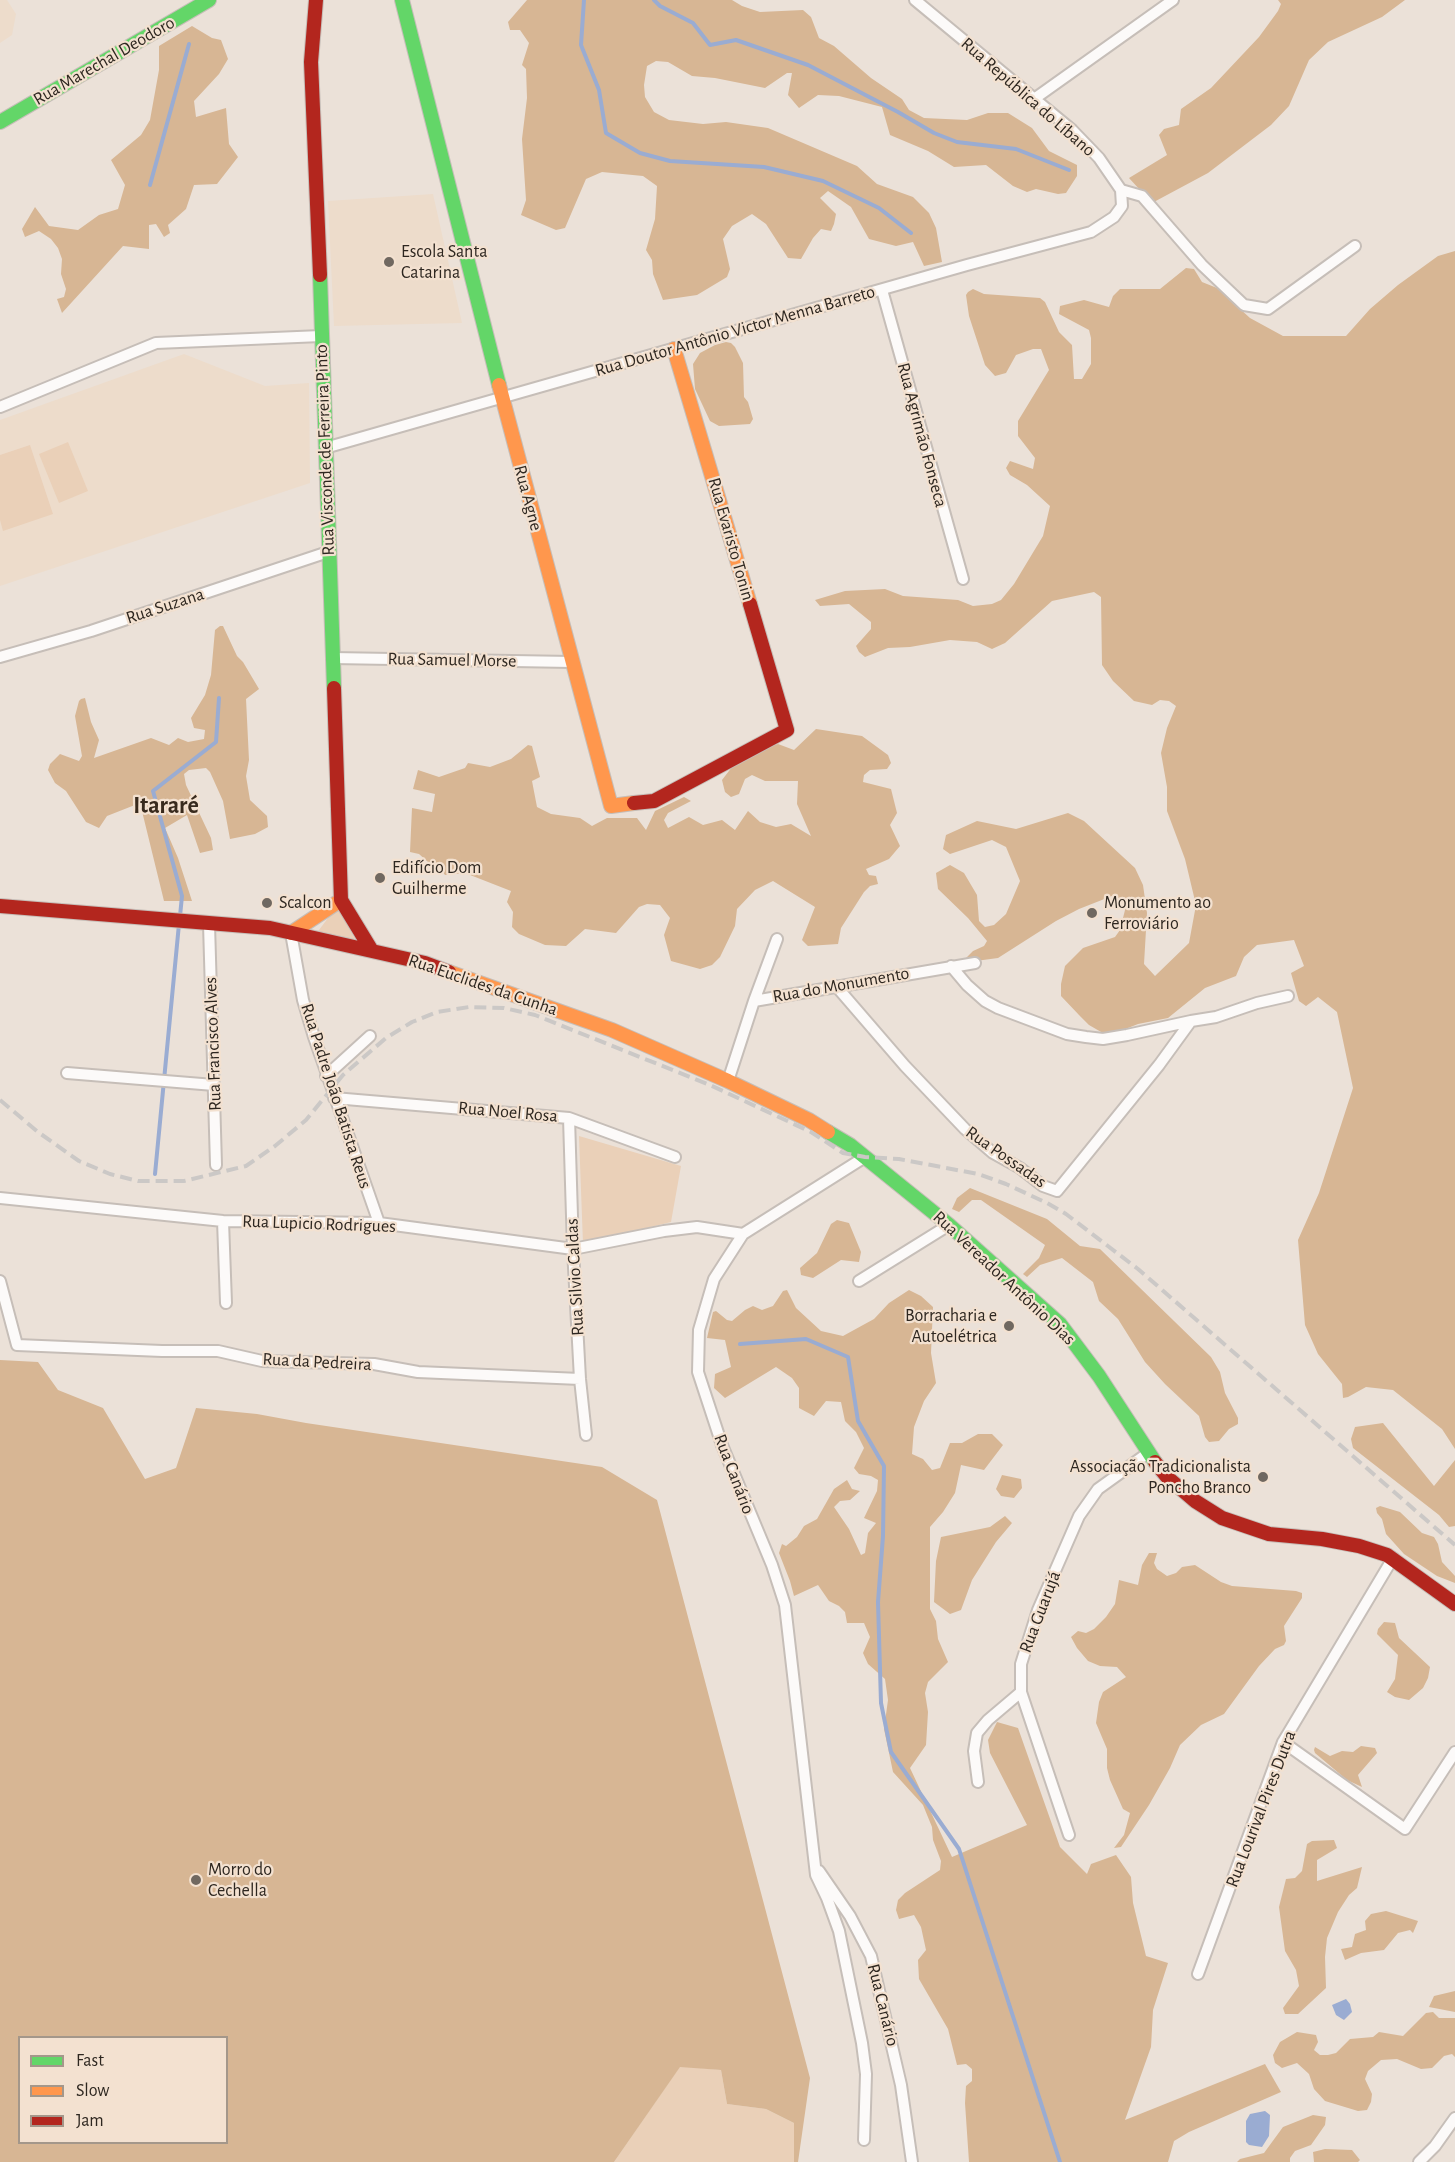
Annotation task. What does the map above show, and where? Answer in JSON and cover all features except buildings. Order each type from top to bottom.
[{"type":"street","name":"Rua Marechal Deodoro","points":[[0,123],[209,0]]},
{"type":"street","name":"Rua Visconde de Ferreira Pinto","points":[[316,0],[311,62],[315,121],[341,900],[372,951]]},
{"type":"street","name":"Rua Agne","points":[[402,0],[502,397],[611,806],[654,801],[787,730]]},
{"type":"street","name":"Rua República do Líbano","points":[[915,0],[1072,130],[1099,158],[1121,190]]},
{"type":"street","points":[[1034,99],[1173,0]]},
{"type":"street","points":[[1121,190],[1142,196],[1202,265],[1244,305],[1268,309],[1355,246]]},
{"type":"street","name":"Rua Doutor Antônio Victor Menna Barreto","points":[[325,448],[967,265],[1091,232],[1114,217],[1122,206],[1121,190]]},
{"type":"street","name":"Rua Agrimão Fonseca","points":[[882,290],[963,579]]},
{"type":"street","points":[[0,407],[156,343],[321,336]]},
{"type":"street","name":"Rua Evaristo Tonin","points":[[674,349],[787,730]]},
{"type":"street","name":"Rua Suzana","points":[[0,657],[91,631],[328,552]]},
{"type":"street","name":"Rua Samuel Morse","points":[[332,658],[572,662]]},
{"type":"street","points":[[291,933],[341,900]]},
{"type":"street","name":"Rua Euclides da Cunha","points":[[0,906],[270,928],[425,963],[586,1020],[728,1081],[809,1120],[865,1157]]},
{"type":"street","name":"Rua Francisco Alves","points":[[209,924],[216,1165]]},
{"type":"street","name":"Rua Padre João Batista Reus","points":[[291,933],[303,1000],[326,1076],[379,1223]]},
{"type":"street","points":[[754,1001],[777,939]]},
{"type":"street","name":"Rua do Monumento","points":[[728,1081],[754,1001],[975,963]]},
{"type":"street","points":[[951,966],[967,986],[985,1001],[998,1008],[1067,1034],[1103,1039],[1216,1017],[1257,1003],[1288,996]]},
{"type":"street","name":"Rua Possadas","points":[[836,986],[905,1066],[964,1129],[993,1153],[1020,1168],[1043,1186],[1057,1191],[1159,1065],[1191,1021]]},
{"type":"street","points":[[326,1076],[370,1036]]},
{"type":"street","points":[[67,1073],[214,1085]]},
{"type":"street","name":"Rua Noel Rosa","points":[[334,1098],[569,1118],[675,1157]]},
{"type":"street","name":"Rua Silvio Caldas","points":[[569,1118],[573,1250],[580,1379],[586,1436]]},
{"type":"street","name":"Rua Vereador Antônio Dias","points":[[865,1157],[949,1225],[1060,1324],[1099,1376],[1148,1453],[1167,1477],[1195,1501],[1222,1518],[1269,1534],[1322,1539],[1359,1546],[1393,1558],[1455,1604]]},
{"type":"street","name":"Rua Canário","points":[[864,2140],[866,2074],[862,2043],[839,1931],[816,1875],[784,1605],[772,1565],[722,1445],[698,1372],[699,1330],[714,1279],[743,1234],[865,1157]]},
{"type":"street","name":"Rua Lupicio Rodrigues","points":[[0,1198],[223,1221],[379,1223],[573,1250],[664,1231],[697,1227],[743,1234]]},
{"type":"street","points":[[223,1221],[226,1303]]},
{"type":"street","points":[[859,1281],[949,1225]]},
{"type":"street","name":"Rua da Pedreira","points":[[0,1281],[17,1345],[218,1351],[262,1361],[374,1364],[418,1372],[580,1379]]},
{"type":"street","name":"Rua Guarujá","points":[[1069,1835],[1021,1692],[1021,1664],[1038,1610],[1079,1516],[1098,1489],[1148,1453]]},
{"type":"street","name":"Rua Lourival Pires Dutra","points":[[1198,1974],[1283,1743],[1393,1558]]},
{"type":"street","points":[[978,1782],[974,1751],[977,1733],[987,1720],[1021,1692]]},
{"type":"street","points":[[1283,1743],[1405,1829],[1455,1752]]},
{"type":"street","name":"Rua Canário","points":[[814,1863],[850,1916],[871,1956],[899,2075],[912,2162]]},
{"type":"street","points":[[1419,2162],[1435,2146],[1455,2118]]},
{"type":"shaded area","points":[[0,0],[7,0],[16,14],[12,35],[0,43]]},
{"type":"shaded area","points":[[527,0],[732,0],[760,12],[803,10],[811,17],[819,38],[834,46],[871,78],[902,99],[909,110],[924,118],[967,120],[988,113],[1008,113],[1032,128],[1049,151],[1077,165],[1077,176],[1066,193],[1058,194],[1036,189],[1027,192],[1013,186],[986,165],[954,167],[928,151],[890,135],[882,107],[839,96],[818,95],[799,108],[788,95],[792,73],[787,73],[765,88],[692,76],[668,62],[656,61],[647,66],[644,85],[645,97],[654,112],[669,120],[703,124],[726,122],[768,128],[857,166],[877,184],[913,197],[929,213],[936,228],[942,262],[924,266],[913,242],[896,246],[869,239],[851,207],[828,191],[820,198],[836,214],[834,224],[831,231],[821,229],[801,259],[788,258],[766,224],[752,214],[732,226],[723,239],[730,269],[727,277],[697,295],[663,300],[653,274],[652,260],[646,250],[655,219],[657,186],[643,176],[602,172],[586,179],[565,228],[556,230],[521,215],[526,200],[522,139],[527,98],[526,69],[522,65],[529,43],[520,30],[510,30],[508,22]]},
{"type":"shaded area","points":[[1278,0],[1405,0],[1382,17],[1328,42],[1309,60],[1289,106],[1271,125],[1208,173],[1152,203],[1129,178],[1167,155],[1159,135],[1164,129],[1179,125],[1181,109],[1211,88],[1259,37],[1278,11],[1281,4]]},
{"type":"shaded area","points":[[192,26],[212,38],[221,40],[228,59],[219,74],[194,101],[196,117],[226,108],[229,144],[238,157],[217,184],[194,185],[186,209],[168,225],[170,233],[164,237],[156,224],[149,225],[149,249],[123,246],[62,313],[57,299],[64,297],[66,289],[61,274],[62,259],[58,248],[51,239],[39,231],[25,237],[22,229],[35,207],[49,226],[78,230],[99,215],[118,209],[125,185],[111,160],[141,135],[150,120],[159,70],[159,46]]},
{"type":"shaded area","name":"Escola Santa Catarina","points":[[433,194],[462,323],[334,326],[328,201]]},
{"type":"shaded area","points":[[1455,251],[1455,1449],[1442,1429],[1393,1390],[1366,1387],[1343,1398],[1342,1384],[1318,1354],[1305,1325],[1298,1240],[1319,1193],[1353,1088],[1337,1012],[1318,997],[1306,1006],[1299,1001],[1291,973],[1304,966],[1294,940],[1257,945],[1244,957],[1236,976],[1205,988],[1168,1018],[1138,1024],[1108,1036],[1089,1025],[1061,996],[1061,984],[1065,966],[1083,948],[1115,937],[1120,930],[1126,906],[1121,899],[1112,896],[1079,909],[998,958],[968,962],[966,958],[973,951],[984,946],[987,941],[968,918],[938,889],[936,873],[950,865],[964,873],[977,895],[979,921],[985,927],[994,925],[1006,914],[1020,881],[1006,847],[992,840],[950,854],[943,849],[946,835],[977,821],[1016,829],[1068,813],[1084,821],[1135,868],[1143,885],[1147,913],[1144,964],[1155,976],[1189,943],[1196,905],[1185,859],[1167,811],[1167,787],[1161,753],[1167,728],[1176,706],[1169,701],[1160,700],[1152,705],[1134,701],[1113,681],[1102,665],[1101,597],[1094,592],[1052,601],[1005,643],[992,649],[977,642],[950,640],[910,647],[888,648],[865,657],[856,646],[871,629],[871,622],[849,604],[820,606],[815,600],[845,591],[885,589],[903,596],[958,600],[973,606],[992,604],[1001,600],[1014,584],[1043,536],[1050,506],[1027,485],[1010,475],[1006,468],[1010,461],[1033,469],[1035,458],[1018,436],[1018,421],[1049,370],[1041,349],[1033,349],[1016,355],[1006,373],[995,376],[985,365],[969,316],[966,295],[973,289],[984,294],[1040,298],[1045,302],[1059,332],[1072,345],[1074,379],[1082,379],[1091,364],[1089,330],[1059,314],[1060,306],[1084,300],[1109,307],[1113,296],[1120,289],[1160,289],[1186,268],[1194,269],[1202,282],[1217,288],[1250,318],[1283,336],[1346,336],[1370,309],[1398,285],[1438,256]]},
{"type":"shaded area","points":[[726,342],[735,347],[743,363],[744,397],[748,402],[753,419],[750,424],[719,426],[710,421],[695,389],[693,364],[700,353]]},
{"type":"shaded area","points":[[184,354],[265,386],[309,383],[310,483],[0,586],[0,420]]},
{"type":"shaded area","points":[[68,442],[88,491],[59,503],[39,454]]},
{"type":"shaded area","points":[[30,445],[53,514],[3,531],[0,520],[0,455]]},
{"type":"shaded area","points":[[223,626],[237,656],[259,689],[246,699],[249,760],[246,776],[250,800],[267,816],[268,827],[255,834],[230,839],[223,801],[210,772],[206,768],[189,770],[184,774],[186,785],[211,838],[213,850],[200,853],[187,815],[165,828],[192,901],[164,901],[140,803],[107,816],[99,828],[86,822],[66,791],[55,783],[48,770],[50,764],[60,754],[79,761],[82,756],[75,716],[79,701],[85,698],[91,722],[99,740],[94,758],[151,738],[169,745],[178,738],[188,742],[204,739],[205,730],[194,728],[191,718],[205,695],[211,675],[215,630]]},
{"type":"shaded area","points":[[816,729],[862,736],[888,755],[891,763],[887,769],[870,770],[864,775],[863,782],[891,789],[897,813],[890,825],[900,846],[889,859],[866,869],[869,875],[876,876],[878,884],[870,886],[864,892],[841,928],[838,944],[808,946],[802,940],[815,907],[773,881],[755,890],[737,909],[735,926],[720,957],[712,965],[700,969],[671,961],[664,935],[670,918],[660,905],[647,904],[639,907],[616,933],[585,929],[566,946],[545,945],[519,934],[512,927],[513,912],[507,902],[511,891],[465,873],[445,875],[436,863],[428,862],[419,854],[410,852],[412,808],[432,812],[435,794],[413,789],[418,770],[439,777],[465,768],[468,763],[490,767],[511,759],[528,745],[532,746],[540,777],[532,781],[537,807],[551,814],[580,818],[592,826],[607,818],[637,818],[646,830],[655,811],[684,797],[691,801],[668,813],[664,820],[668,828],[689,817],[703,825],[722,820],[735,830],[748,811],[760,822],[776,827],[791,824],[811,836],[797,804],[798,781],[765,781],[752,775],[745,779],[739,794],[731,797],[725,792],[722,780],[732,767],[749,752],[778,744],[794,750]]},
{"type":"shaded area","points":[[337,906],[356,941],[316,934]]},
{"type":"shaded area","points":[[579,1136],[681,1166],[671,1222],[583,1244]]},
{"type":"shaded area","points":[[970,1188],[1047,1219],[1080,1246],[1100,1249],[1211,1357],[1220,1372],[1225,1393],[1238,1418],[1238,1424],[1229,1429],[1219,1441],[1209,1442],[1205,1437],[1199,1416],[1145,1362],[1118,1319],[1099,1301],[1093,1282],[1062,1258],[1040,1265],[1027,1277],[1023,1274],[1039,1258],[1045,1245],[981,1200],[972,1200],[959,1212],[952,1209],[957,1198]]},
{"type":"shaded area","points":[[837,1220],[849,1223],[861,1252],[859,1262],[841,1260],[813,1278],[801,1275],[800,1268],[817,1253],[831,1224]]},
{"type":"shaded area","points":[[787,1290],[796,1308],[821,1331],[843,1336],[874,1319],[889,1303],[909,1290],[921,1296],[933,1307],[931,1353],[936,1383],[924,1401],[914,1427],[912,1454],[923,1459],[932,1470],[940,1468],[950,1443],[962,1443],[978,1434],[992,1434],[1003,1445],[984,1470],[961,1465],[955,1493],[930,1527],[930,1609],[936,1621],[938,1639],[948,1662],[928,1682],[925,1693],[928,1712],[926,1745],[910,1768],[952,1857],[1027,1825],[990,1753],[988,1740],[997,1722],[1018,1728],[1060,1847],[1087,1874],[1091,1864],[1116,1855],[1131,1877],[1133,1903],[1146,1956],[1168,1963],[1153,2010],[1151,2047],[1125,2120],[1265,2064],[1281,2092],[1189,2132],[1174,2141],[1168,2162],[969,2162],[965,2103],[966,2086],[972,2081],[972,2069],[966,2064],[957,2065],[948,2029],[919,1979],[918,1960],[926,1950],[921,1927],[914,1915],[899,1919],[896,1910],[898,1900],[905,1893],[940,1870],[941,1861],[933,1840],[932,1827],[923,1805],[893,1772],[884,1729],[888,1700],[885,1679],[868,1664],[863,1653],[870,1637],[864,1623],[847,1623],[845,1612],[829,1601],[818,1585],[794,1596],[779,1553],[782,1544],[786,1546],[797,1537],[804,1526],[817,1519],[834,1489],[847,1480],[852,1489],[860,1491],[850,1500],[840,1501],[834,1507],[849,1529],[861,1555],[865,1553],[868,1533],[876,1523],[864,1518],[877,1491],[878,1480],[859,1474],[854,1468],[864,1448],[856,1432],[845,1421],[841,1402],[826,1401],[814,1416],[799,1408],[799,1388],[792,1378],[776,1367],[725,1398],[714,1388],[715,1374],[731,1367],[725,1340],[707,1338],[713,1312],[716,1311],[727,1320],[732,1321],[753,1306],[762,1310],[773,1306],[783,1291]]},
{"type":"shaded area","points":[[0,1360],[38,1362],[58,1390],[103,1408],[145,1479],[176,1468],[196,1408],[257,1414],[602,1467],[657,1500],[810,2078],[798,2162],[794,2162],[794,2123],[766,2109],[727,2104],[721,2070],[680,2067],[614,2162],[0,2162]]},
{"type":"shaded area","points":[[1383,1423],[1434,1486],[1455,1460],[1455,1526],[1449,1527],[1439,1515],[1353,1448],[1351,1439],[1355,1427]]},
{"type":"shaded area","points":[[1002,1475],[1021,1479],[1022,1488],[1014,1498],[1001,1496],[996,1489]]},
{"type":"shaded area","points":[[1380,1506],[1400,1512],[1422,1533],[1434,1537],[1442,1562],[1455,1576],[1455,1583],[1437,1576],[1404,1554],[1386,1534],[1382,1519],[1377,1513],[1376,1508]]},
{"type":"shaded area","points":[[1005,1516],[1012,1523],[996,1542],[972,1580],[961,1610],[950,1614],[934,1602],[936,1561],[941,1537],[990,1527]]},
{"type":"shaded area","points":[[1149,1553],[1157,1553],[1154,1563],[1157,1569],[1167,1576],[1176,1573],[1182,1567],[1195,1565],[1221,1582],[1232,1586],[1296,1591],[1302,1593],[1302,1598],[1284,1626],[1286,1641],[1284,1645],[1275,1649],[1259,1666],[1224,1714],[1201,1725],[1180,1745],[1149,1805],[1121,1847],[1114,1848],[1124,1835],[1130,1813],[1123,1809],[1110,1780],[1107,1768],[1107,1749],[1096,1723],[1103,1692],[1126,1677],[1117,1667],[1100,1666],[1088,1661],[1071,1637],[1078,1631],[1086,1633],[1094,1629],[1106,1617],[1115,1604],[1119,1580],[1138,1585],[1142,1565]]},
{"type":"shaded area","points":[[1384,1622],[1395,1623],[1399,1638],[1430,1667],[1423,1688],[1409,1700],[1395,1697],[1387,1692],[1395,1679],[1398,1655],[1377,1634]]},
{"type":"shaded area","points":[[1361,1746],[1375,1748],[1377,1753],[1358,1775],[1362,1787],[1347,1780],[1314,1750],[1315,1747],[1330,1756],[1342,1751],[1353,1752]]},
{"type":"shaded area","points":[[1334,1840],[1337,1848],[1317,1860],[1317,1881],[1362,1867],[1357,1888],[1349,1895],[1338,1912],[1327,1938],[1326,1988],[1298,2014],[1285,2014],[1283,2008],[1299,1986],[1296,1970],[1285,1951],[1279,1907],[1286,1879],[1295,1878],[1302,1871],[1307,1844],[1312,1841]]},
{"type":"shaded area","points":[[1386,1911],[1418,1921],[1413,1933],[1410,1930],[1398,1933],[1384,1950],[1361,1953],[1345,1960],[1341,1949],[1352,1947],[1355,1934],[1366,1930],[1365,1921],[1371,1914]]},
{"type":"shaded area","points":[[1455,1991],[1455,2012],[1429,2007],[1434,1996]]},
{"type":"shaded area","points":[[1433,2012],[1439,2018],[1455,2018],[1455,2057],[1452,2054],[1444,2056],[1432,2068],[1421,2069],[1397,2059],[1381,2060],[1368,2071],[1365,2079],[1372,2094],[1367,2110],[1358,2111],[1325,2101],[1314,2089],[1309,2074],[1297,2063],[1282,2068],[1275,2063],[1273,2055],[1280,2042],[1297,2032],[1316,2035],[1318,2042],[1314,2050],[1320,2055],[1328,2055],[1336,2053],[1350,2039],[1373,2037],[1379,2032],[1403,2036],[1426,2013]]},
{"type":"shaded area","points":[[680,2066],[721,2070],[727,2104],[766,2109],[794,2123],[794,2162],[614,2162]]},
{"type":"shaded area","points":[[1313,2115],[1326,2117],[1325,2125],[1311,2145],[1295,2151],[1290,2162],[1237,2162],[1240,2159],[1264,2153],[1283,2127]]},
{"type":"shaded area","points":[[1325,2149],[1352,2150],[1360,2160],[1358,2162],[1314,2162],[1313,2152]]},
{"type":"water","points":[[1346,1999],[1352,2012],[1344,2020],[1336,2015],[1332,2005]]},
{"type":"water","points":[[1265,2111],[1270,2115],[1269,2136],[1262,2147],[1249,2145],[1246,2142],[1246,2121],[1250,2114]]},
{"type":"waterway","points":[[584,0],[581,45],[599,90],[606,133],[640,153],[670,161],[764,167],[823,181],[879,208],[911,233]]},
{"type":"waterway","points":[[654,0],[660,6],[693,23],[710,45],[736,40],[808,65],[934,133],[957,142],[1016,149],[1069,170]]},
{"type":"waterway","points":[[150,185],[189,44]]},
{"type":"waterway","points":[[180,916],[182,896],[153,791],[216,742],[219,698]]},
{"type":"waterway","points":[[155,1174],[179,924]]},
{"type":"waterway","points":[[740,1344],[806,1339],[848,1357],[858,1421],[884,1466],[883,1536],[878,1602],[881,1703],[891,1752],[959,1849],[1060,2162]]},
{"type":"railway","points":[[0,1100],[38,1132],[79,1161],[110,1174],[138,1181],[184,1181],[246,1166],[275,1146],[306,1120],[343,1075],[386,1038],[412,1022],[437,1012],[469,1007],[504,1008],[535,1015],[710,1085],[811,1132],[843,1153],[899,1159],[978,1174],[1047,1203],[1066,1214],[1138,1269],[1455,1545]]},
{"type":"traffic: fast","points":[[0,122],[209,0]]},
{"type":"traffic: fast","points":[[402,0],[499,385]]},
{"type":"traffic: fast","points":[[320,275],[334,688]]},
{"type":"traffic: fast","points":[[828,1132],[850,1145],[949,1225],[1060,1324],[1099,1376],[1155,1462]]},
{"type":"traffic: slow","points":[[674,349],[750,604]]},
{"type":"traffic: slow","points":[[499,385],[611,806],[634,803]]},
{"type":"traffic: slow","points":[[291,933],[341,900]]},
{"type":"traffic: slow","points":[[449,972],[612,1030],[728,1081],[809,1120],[828,1132]]},
{"type":"traffic: jam","points":[[316,0],[311,62],[320,275]]},
{"type":"traffic: jam","points":[[634,803],[654,801],[787,730],[750,604]]},
{"type":"traffic: jam","points":[[334,688],[341,900],[372,951]]},
{"type":"traffic: jam","points":[[0,906],[270,928],[425,963],[449,972]]},
{"type":"traffic: jam","points":[[1155,1462],[1167,1477],[1195,1501],[1222,1518],[1269,1534],[1322,1539],[1359,1546],[1387,1555],[1455,1604]]},
{"type":"place","name":"Escola Santa Catarina","points":[[389,262]]},
{"type":"place","name":"Edifício Dom Guilherme","points":[[380,878]]},
{"type":"place","name":"Scalcon","points":[[267,903]]},
{"type":"place","name":"Monumento ao Ferroviário","points":[[1092,913]]},
{"type":"place","name":"Borracharia e Autoelétrica","points":[[1009,1326]]},
{"type":"place","name":"Associação Tradicionalista Poncho Branco","points":[[1263,1477]]},
{"type":"place","name":"Morro do Cechella","points":[[196,1880]]},
{"type":"district","name":"Itararé","points":[[166,806]]}]
